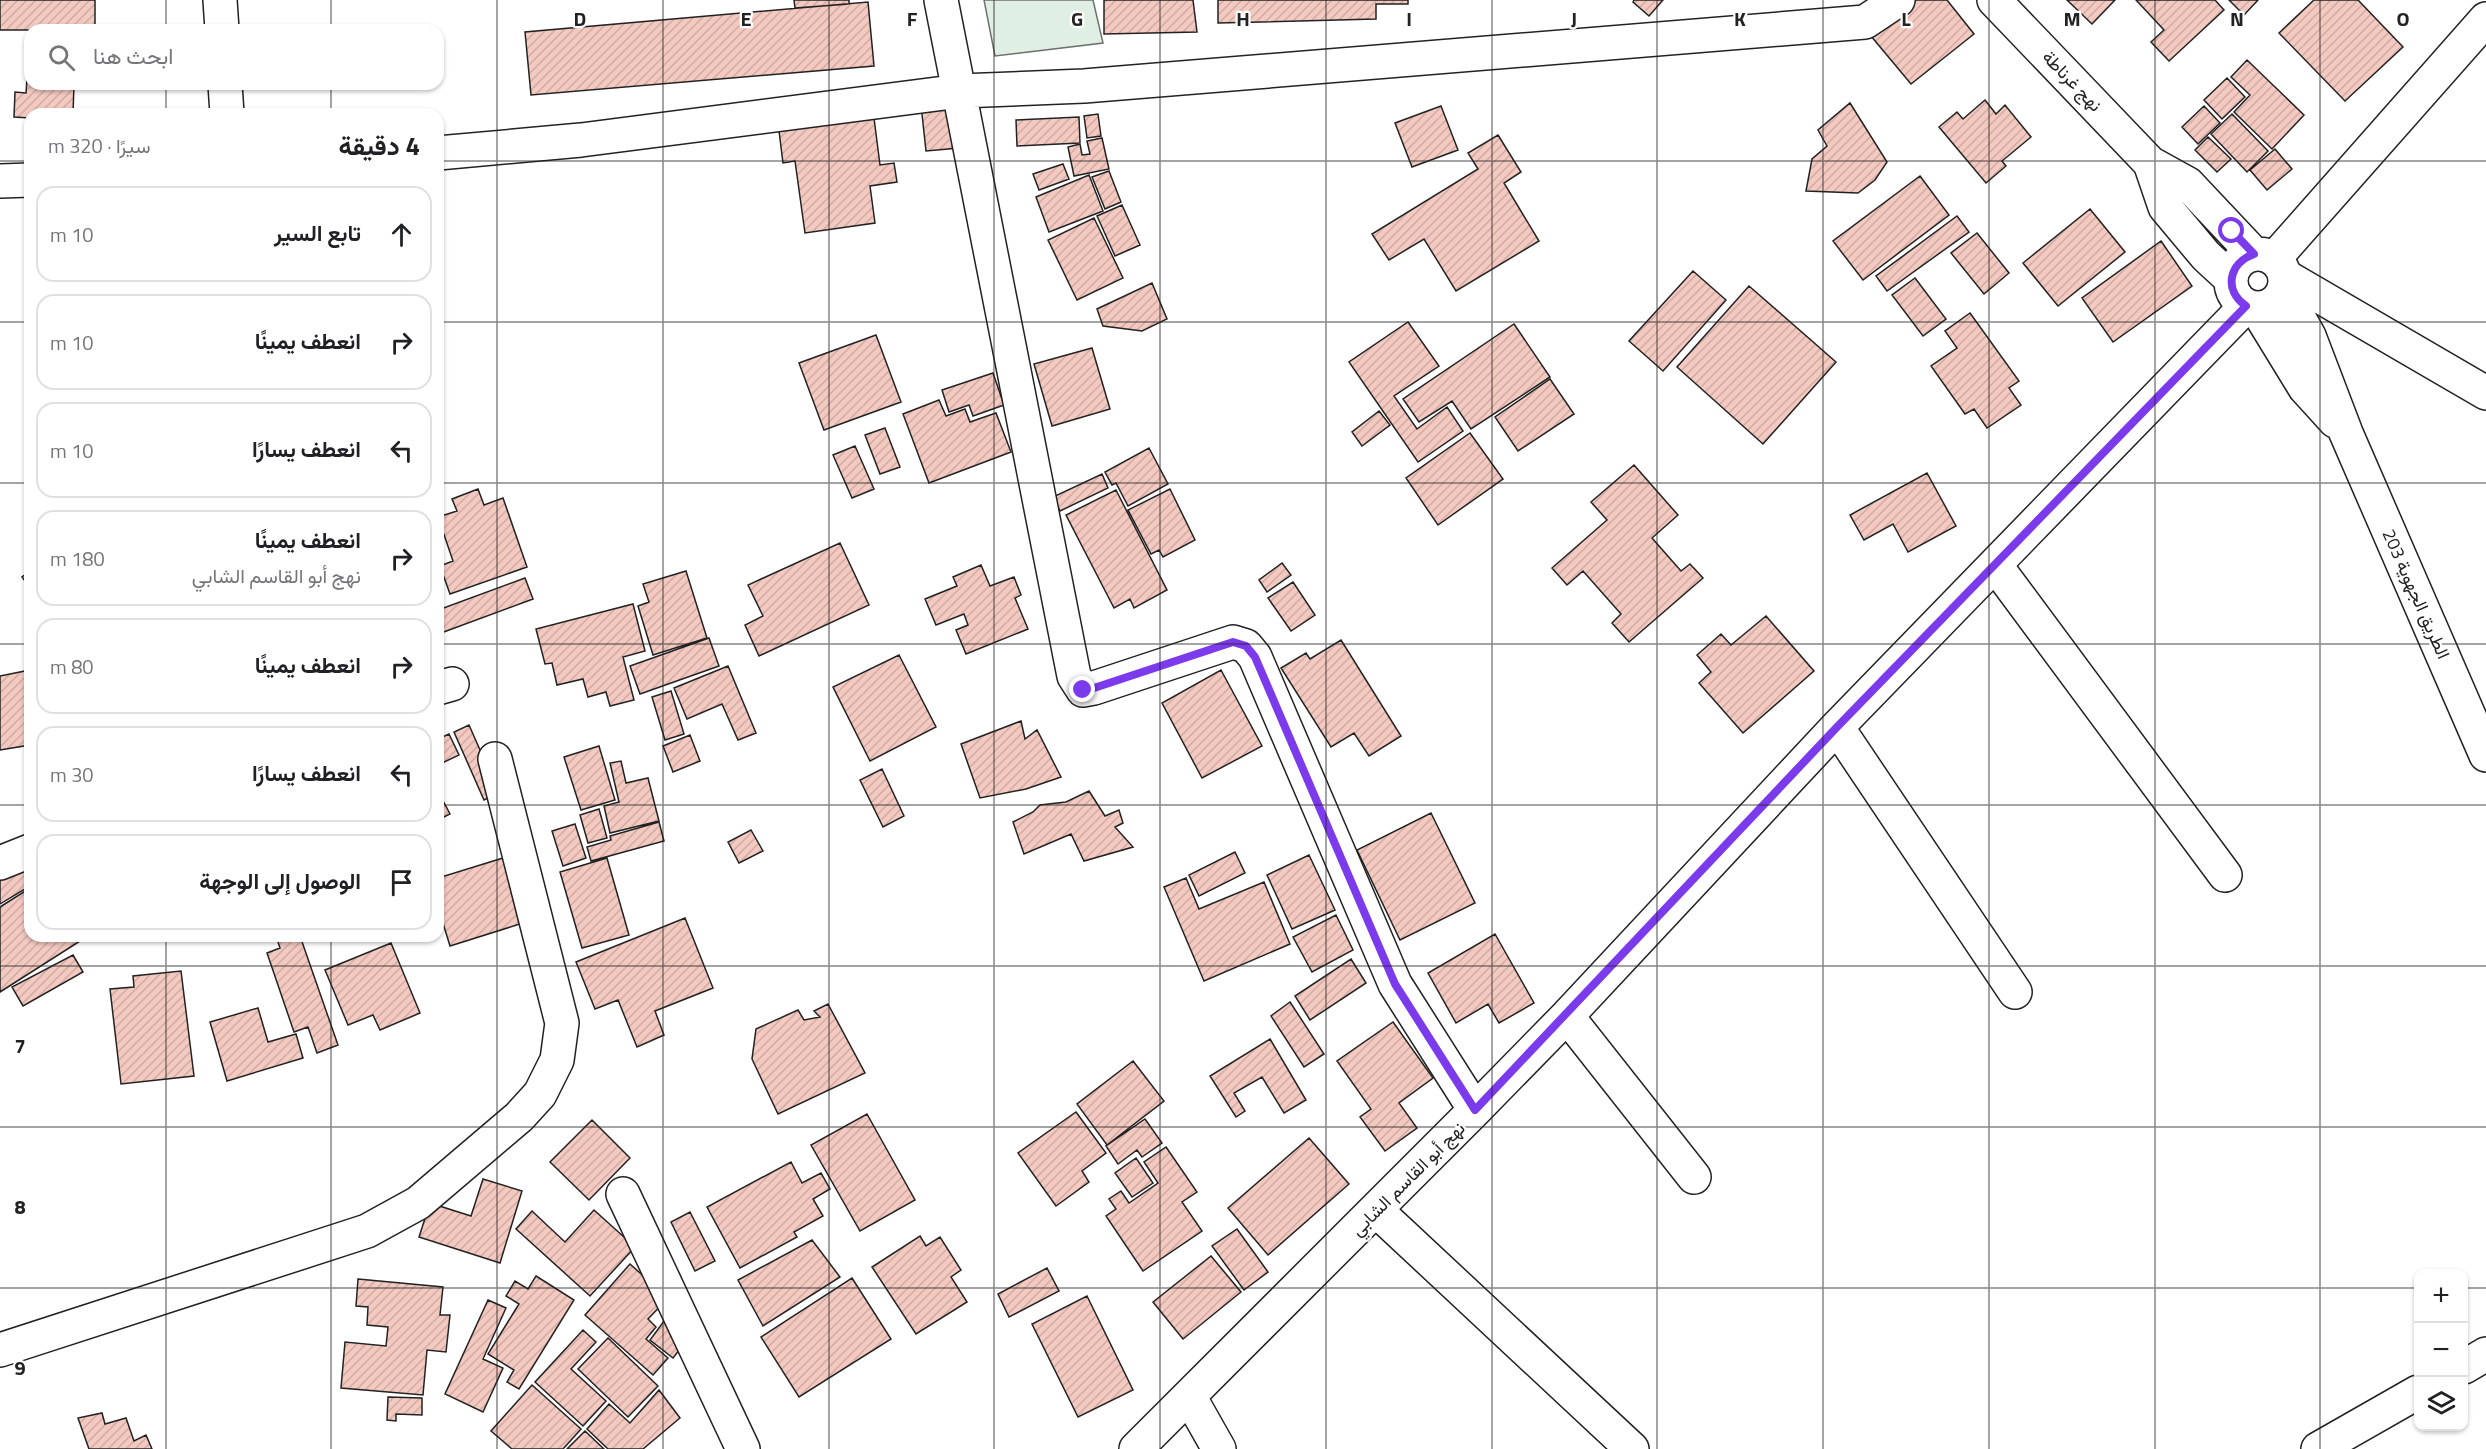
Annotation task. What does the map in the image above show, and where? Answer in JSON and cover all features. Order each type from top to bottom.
[{"type":"street","points":[[220,0],[222,24]]},
{"type":"street","points":[[941,0],[1074,676],[1083,690],[1233,642],[1246,646],[1255,657],[1395,984],[1475,1110]]},
{"type":"street","points":[[444,152],[581,140],[960,91],[1096,85],[1865,22],[1898,0]]},
{"type":"street","name":"نهج غرناطة","points":[[2001,2],[2150,163]]},
{"type":"street","points":[[2244,298],[2273,304],[2274,270],[2486,19]]},
{"type":"street","points":[[225,90],[227,108]]},
{"type":"street","points":[[2150,163],[2188,184],[2274,270]]},
{"type":"street","points":[[2150,163],[2165,207],[2244,298],[2305,388],[2346,433]]},
{"type":"street","points":[[0,181],[24,180]]},
{"type":"street","points":[[2244,298],[2235,267],[2243,258],[2274,270],[2486,393]]},
{"type":"street","name":"الطريق الجهوية 203","points":[[2274,270],[2309,336],[2346,433],[2486,755]]},
{"type":"street","name":"نهج أبو القاسم الشابي","points":[[1136,1449],[1377,1211],[1567,1016],[1837,727],[1996,566],[2244,298]]},
{"type":"street","points":[[1996,566],[2225,875]]},
{"type":"street","points":[[1837,727],[2014,992]]},
{"type":"street","points":[[0,1350],[367,1231],[418,1203],[519,1116],[540,1094],[557,1060],[562,1023],[495,759]]},
{"type":"street","points":[[0,863],[24,853]]},
{"type":"street","points":[[1567,1016],[1694,1177]]},
{"type":"street","points":[[623,1194],[743,1449]]},
{"type":"street","points":[[1377,1211],[1632,1449]]},
{"type":"street","points":[[2468,1364],[2486,1354]]},
{"type":"street","points":[[2318,1449],[2414,1394]]},
{"type":"street","points":[[1189,1396],[1219,1449]]},
{"type":"green space","points":[[984,0],[1093,0],[1103,43],[995,56]]},
{"type":"building","points":[[0,0],[95,0],[95,24],[24,24],[24,30],[0,30]]},
{"type":"building","points":[[794,0],[849,0],[849,4],[795,8]]},
{"type":"building","points":[[1104,0],[1193,0],[1197,32],[1104,34]]},
{"type":"building","points":[[1218,0],[1408,0],[1408,4],[1376,4],[1376,19],[1218,23]]},
{"type":"building","points":[[1634,0],[1663,0],[1649,16],[1633,2]]},
{"type":"building","points":[[1916,0],[1947,0],[1974,34],[1911,84],[1871,36]]},
{"type":"building","points":[[2067,0],[2115,0],[2092,24]]},
{"type":"building","points":[[2136,0],[2215,0],[2224,10],[2169,61],[2151,42],[2164,30]]},
{"type":"building","points":[[2229,0],[2258,0],[2244,15]]},
{"type":"building","points":[[2314,0],[2358,0],[2403,47],[2345,101],[2279,33]]},
{"type":"building","points":[[868,2],[874,66],[531,95],[525,32]]},
{"type":"building","points":[[2247,60],[2304,115],[2272,149],[2234,112],[2250,95],[2231,77]]},
{"type":"building","points":[[2227,78],[2245,97],[2222,119],[2204,100]]},
{"type":"building","points":[[26,90],[74,90],[73,108],[24,108],[24,118],[14,117],[15,92],[26,93]]},
{"type":"building","points":[[1985,100],[1996,114],[2005,105],[2031,137],[2002,161],[2006,166],[1986,183],[1939,127],[1957,112],[1963,119]]},
{"type":"building","points":[[953,101],[959,148],[926,151],[921,105]]},
{"type":"building","points":[[1850,103],[1887,162],[1875,180],[1858,193],[1806,191],[1812,159],[1827,146],[1818,130]]},
{"type":"building","points":[[1441,106],[1458,150],[1412,167],[1395,123]]},
{"type":"building","points":[[2204,106],[2220,123],[2198,144],[2182,127]]},
{"type":"building","points":[[1098,114],[1101,136],[1087,138],[1084,116]]},
{"type":"building","points":[[2232,114],[2268,151],[2247,172],[2211,134]]},
{"type":"building","points":[[1079,117],[1080,143],[1017,146],[1016,120]]},
{"type":"building","points":[[874,118],[880,165],[894,163],[897,182],[870,186],[875,223],[805,233],[795,161],[783,163],[779,131]]},
{"type":"building","points":[[1498,135],[1521,172],[1504,183],[1539,241],[1456,291],[1424,239],[1389,260],[1372,234],[1478,169],[1468,153]]},
{"type":"building","points":[[2208,137],[2231,159],[2217,172],[2195,150]]},
{"type":"building","points":[[1102,138],[1109,169],[1074,176],[1068,147],[1080,144],[1082,155],[1090,154],[1087,141]]},
{"type":"building","points":[[2275,149],[2292,169],[2267,190],[2250,170]]},
{"type":"building","points":[[1063,164],[1069,179],[1039,190],[1033,174]]},
{"type":"building","points":[[1109,171],[1121,202],[1105,209],[1092,177]]},
{"type":"building","points":[[1089,175],[1103,211],[1049,232],[1036,197]]},
{"type":"building","points":[[1920,176],[1949,215],[1863,280],[1833,241]]},
{"type":"building","points":[[1122,205],[1140,245],[1115,256],[1097,216]]},
{"type":"building","points":[[2090,209],[2125,252],[2058,306],[2023,263]]},
{"type":"building","points":[[1957,216],[1969,232],[1887,291],[1876,276]]},
{"type":"building","points":[[1094,218],[1123,278],[1077,300],[1048,240]]},
{"type":"building","points":[[1977,233],[2009,273],[1984,294],[1951,253]]},
{"type":"building","points":[[2161,241],[2192,286],[2113,342],[2082,298]]},
{"type":"building","points":[[1693,271],[1726,300],[1663,371],[1629,341]]},
{"type":"building","points":[[1915,278],[1946,319],[1923,336],[1892,295]]},
{"type":"building","points":[[1152,283],[1167,319],[1142,331],[1103,326],[1097,309]]},
{"type":"building","points":[[1749,286],[1836,362],[1763,444],[1677,367]]},
{"type":"building","points":[[1970,313],[2019,381],[2009,388],[2021,405],[1987,428],[1974,409],[1965,414],[1931,366],[1957,348],[1945,331]]},
{"type":"building","points":[[1408,322],[1439,366],[1394,396],[1417,429],[1447,407],[1463,431],[1418,462],[1349,362]]},
{"type":"building","points":[[1514,324],[1550,377],[1471,429],[1452,401],[1419,422],[1403,399]]},
{"type":"building","points":[[876,335],[901,402],[824,430],[799,363]]},
{"type":"building","points":[[1092,348],[1110,409],[1052,426],[1034,364]]},
{"type":"building","points":[[993,373],[1004,405],[973,416],[969,405],[949,412],[942,390]]},
{"type":"building","points":[[1550,379],[1574,414],[1518,451],[1495,417]]},
{"type":"building","points":[[939,400],[946,416],[965,409],[970,422],[996,413],[1011,452],[929,483],[903,414]]},
{"type":"building","points":[[1379,411],[1390,425],[1362,446],[1352,432]]},
{"type":"building","points":[[885,428],[900,467],[880,474],[865,435]]},
{"type":"building","points":[[1470,433],[1503,479],[1438,525],[1406,478]]},
{"type":"building","points":[[855,446],[874,489],[852,498],[833,455]]},
{"type":"building","points":[[1149,448],[1168,484],[1128,506],[1116,483],[1112,485],[1105,472]]},
{"type":"building","points":[[1634,465],[1678,515],[1652,538],[1681,571],[1690,564],[1703,578],[1629,642],[1612,623],[1621,614],[1583,571],[1567,585],[1552,568],[1607,520],[1591,502]]},
{"type":"building","points":[[1927,473],[1956,526],[1908,552],[1893,524],[1864,540],[1850,515]]},
{"type":"building","points":[[1102,474],[1108,488],[1060,511],[1053,497]]},
{"type":"building","points":[[478,489],[484,505],[503,498],[527,567],[450,594],[444,577],[444,564],[453,561],[444,535],[444,515],[457,511],[452,499]]},
{"type":"building","points":[[1170,489],[1195,540],[1163,557],[1159,550],[1151,554],[1128,510]]},
{"type":"building","points":[[1116,490],[1167,590],[1134,608],[1130,599],[1114,608],[1066,515]]},
{"type":"building","points":[[840,543],[869,605],[759,656],[745,625],[763,616],[748,585]]},
{"type":"building","points":[[1282,563],[1291,575],[1267,592],[1259,580]]},
{"type":"building","points":[[981,565],[990,586],[1014,577],[1021,595],[1015,598],[1028,629],[966,654],[956,630],[968,625],[964,614],[936,625],[925,599],[957,586],[953,577]]},
{"type":"building","points":[[686,571],[707,638],[653,655],[638,606],[649,602],[643,584]]},
{"type":"building","points":[[525,578],[533,599],[444,632],[444,608]]},
{"type":"building","points":[[1293,582],[1315,615],[1291,631],[1268,598]]},
{"type":"building","points":[[633,604],[645,651],[623,657],[634,700],[610,706],[606,692],[588,697],[583,679],[557,685],[552,663],[545,664],[536,629]]},
{"type":"building","points":[[1766,616],[1814,671],[1743,733],[1699,683],[1711,672],[1697,655],[1721,634],[1731,645]]},
{"type":"building","points":[[709,638],[719,666],[640,694],[630,666]]},
{"type":"building","points":[[1341,640],[1401,736],[1369,756],[1354,733],[1331,747],[1281,668],[1306,653],[1310,659]]},
{"type":"building","points":[[899,655],[936,727],[870,761],[833,687]]},
{"type":"building","points":[[728,666],[756,733],[738,740],[722,704],[687,719],[674,688]]},
{"type":"building","points":[[1221,670],[1262,746],[1202,778],[1162,703]]},
{"type":"building","points":[[24,671],[24,746],[0,750],[0,676]]},
{"type":"building","points":[[671,691],[684,734],[665,740],[652,697]]},
{"type":"building","points":[[1021,721],[1025,739],[1037,730],[1061,777],[1026,789],[980,798],[961,744]]},
{"type":"building","points":[[469,725],[499,793],[484,800],[454,732]]},
{"type":"building","points":[[449,734],[459,755],[444,762],[444,736]]},
{"type":"building","points":[[690,735],[700,761],[673,772],[663,746]]},
{"type":"building","points":[[599,746],[615,800],[581,810],[564,757]]},
{"type":"building","points":[[621,761],[626,783],[648,778],[659,821],[610,833],[604,806],[619,802],[610,763]]},
{"type":"building","points":[[882,769],[904,816],[883,827],[860,780]]},
{"type":"building","points":[[1089,791],[1105,816],[1119,810],[1123,823],[1115,827],[1133,847],[1084,861],[1071,834],[1024,854],[1013,822],[1033,812],[1040,805],[1066,802]]},
{"type":"building","points":[[444,803],[450,814],[444,817]]},
{"type":"building","points":[[599,809],[607,838],[588,843],[580,815]]},
{"type":"building","points":[[1431,813],[1475,903],[1400,940],[1357,850]]},
{"type":"building","points":[[659,822],[664,841],[591,861],[587,847],[611,840],[610,836]]},
{"type":"building","points":[[575,824],[586,858],[563,866],[552,831]]},
{"type":"building","points":[[751,830],[763,851],[739,863],[728,842]]},
{"type":"building","points":[[1235,852],[1245,873],[1199,896],[1189,875]]},
{"type":"building","points":[[1309,855],[1335,910],[1292,929],[1267,875]]},
{"type":"building","points":[[503,858],[523,923],[450,946],[444,926],[444,876]]},
{"type":"building","points":[[607,858],[629,935],[582,948],[560,872]]},
{"type":"building","points":[[24,869],[24,890],[0,904],[0,878]]},
{"type":"building","points":[[1186,878],[1199,909],[1264,882],[1290,944],[1204,981],[1164,887]]},
{"type":"building","points":[[24,892],[24,942],[79,942],[0,992],[0,907]]},
{"type":"building","points":[[1336,915],[1353,950],[1312,972],[1293,937]]},
{"type":"building","points":[[685,918],[713,988],[655,1011],[664,1035],[637,1047],[618,1000],[595,1009],[576,962]]},
{"type":"building","points":[[1495,934],[1534,1003],[1499,1023],[1488,1004],[1456,1023],[1428,973]]},
{"type":"building","points":[[278,942],[302,942],[338,1045],[317,1053],[308,1027],[294,1032],[267,953],[280,948]]},
{"type":"building","points":[[391,943],[420,1013],[380,1030],[373,1015],[348,1025],[325,970]]},
{"type":"building","points":[[73,955],[83,972],[23,1006],[12,987]]},
{"type":"building","points":[[1351,959],[1366,983],[1310,1020],[1295,996]]},
{"type":"building","points":[[181,971],[194,1076],[121,1084],[110,989],[134,987],[133,976]]},
{"type":"building","points":[[1290,1002],[1324,1054],[1304,1067],[1271,1016]]},
{"type":"building","points":[[828,1004],[865,1073],[778,1114],[752,1059],[756,1029],[798,1010],[804,1020],[820,1017],[814,1011]]},
{"type":"building","points":[[258,1008],[268,1042],[296,1034],[303,1058],[227,1081],[210,1022]]},
{"type":"building","points":[[1393,1022],[1433,1078],[1399,1103],[1417,1128],[1385,1151],[1360,1117],[1371,1109],[1337,1061]]},
{"type":"building","points":[[1270,1039],[1306,1100],[1284,1113],[1262,1077],[1234,1093],[1245,1111],[1236,1117],[1210,1076]]},
{"type":"building","points":[[1133,1061],[1164,1101],[1107,1145],[1077,1104]]},
{"type":"building","points":[[1076,1112],[1106,1153],[1082,1171],[1089,1182],[1056,1206],[1018,1153]]},
{"type":"building","points":[[867,1114],[915,1200],[860,1231],[811,1145]]},
{"type":"building","points":[[1145,1119],[1162,1143],[1142,1157],[1137,1150],[1118,1164],[1106,1146]]},
{"type":"building","points":[[592,1120],[630,1158],[589,1200],[550,1162]]},
{"type":"building","points":[[1309,1138],[1349,1184],[1268,1255],[1228,1208]]},
{"type":"building","points":[[1166,1147],[1197,1192],[1182,1202],[1202,1231],[1143,1271],[1106,1216],[1116,1209],[1109,1199],[1121,1191],[1129,1203],[1158,1183],[1144,1162]]},
{"type":"building","points":[[1136,1158],[1153,1183],[1132,1197],[1115,1173]]},
{"type":"building","points":[[791,1162],[802,1183],[821,1173],[830,1189],[813,1199],[823,1216],[794,1232],[797,1237],[740,1268],[707,1207]]},
{"type":"building","points":[[483,1179],[522,1191],[500,1263],[419,1237],[430,1203],[471,1216]]},
{"type":"building","points":[[594,1210],[635,1247],[590,1296],[516,1229],[532,1211],[565,1242]]},
{"type":"building","points":[[690,1212],[715,1261],[695,1271],[671,1222]]},
{"type":"building","points":[[1237,1229],[1268,1272],[1244,1290],[1212,1246]]},
{"type":"building","points":[[920,1236],[926,1246],[940,1237],[961,1270],[951,1277],[967,1302],[916,1334],[872,1267]]},
{"type":"building","points":[[812,1240],[840,1277],[763,1326],[738,1280]]},
{"type":"building","points":[[1211,1256],[1241,1292],[1183,1339],[1153,1302]]},
{"type":"building","points":[[630,1264],[668,1298],[648,1319],[656,1327],[646,1339],[668,1358],[653,1375],[585,1315]]},
{"type":"building","points":[[1047,1268],[1059,1291],[1009,1317],[998,1294]]},
{"type":"building","points":[[536,1276],[574,1300],[519,1389],[507,1382],[514,1370],[488,1354],[519,1304],[506,1296],[515,1281],[528,1289]]},
{"type":"building","points":[[852,1278],[891,1339],[799,1397],[761,1337]]},
{"type":"building","points":[[358,1279],[443,1287],[440,1315],[450,1315],[446,1352],[427,1350],[423,1395],[341,1388],[345,1342],[386,1346],[388,1327],[367,1325],[368,1307],[356,1306]]},
{"type":"building","points":[[1087,1296],[1133,1390],[1078,1417],[1032,1324]]},
{"type":"building","points":[[488,1300],[506,1308],[483,1359],[503,1368],[483,1412],[445,1394]]},
{"type":"building","points":[[664,1321],[687,1340],[673,1358],[650,1340]]},
{"type":"building","points":[[583,1330],[596,1342],[571,1369],[606,1401],[583,1426],[535,1382]]},
{"type":"building","points":[[608,1338],[658,1386],[628,1417],[578,1369]]},
{"type":"building","points":[[532,1385],[581,1429],[563,1449],[512,1449],[491,1431]]},
{"type":"building","points":[[659,1390],[680,1418],[643,1449],[608,1449],[587,1429],[609,1404],[630,1423]]},
{"type":"building","points":[[388,1397],[422,1398],[422,1415],[396,1414],[396,1421],[387,1420]]},
{"type":"building","points":[[102,1413],[105,1424],[126,1418],[134,1441],[146,1435],[152,1449],[89,1449],[78,1418]]},
{"type":"building","points":[[585,1431],[604,1449],[567,1449]]},
{"type":"route","points":[[1083,690],[1233,642],[1246,646],[1255,657],[1395,984],[1475,1110],[1567,1016],[1837,727],[1996,566],[2246,306],[2233,292],[2231,279],[2235,267],[2243,258],[2254,254],[2232,231]]}]
